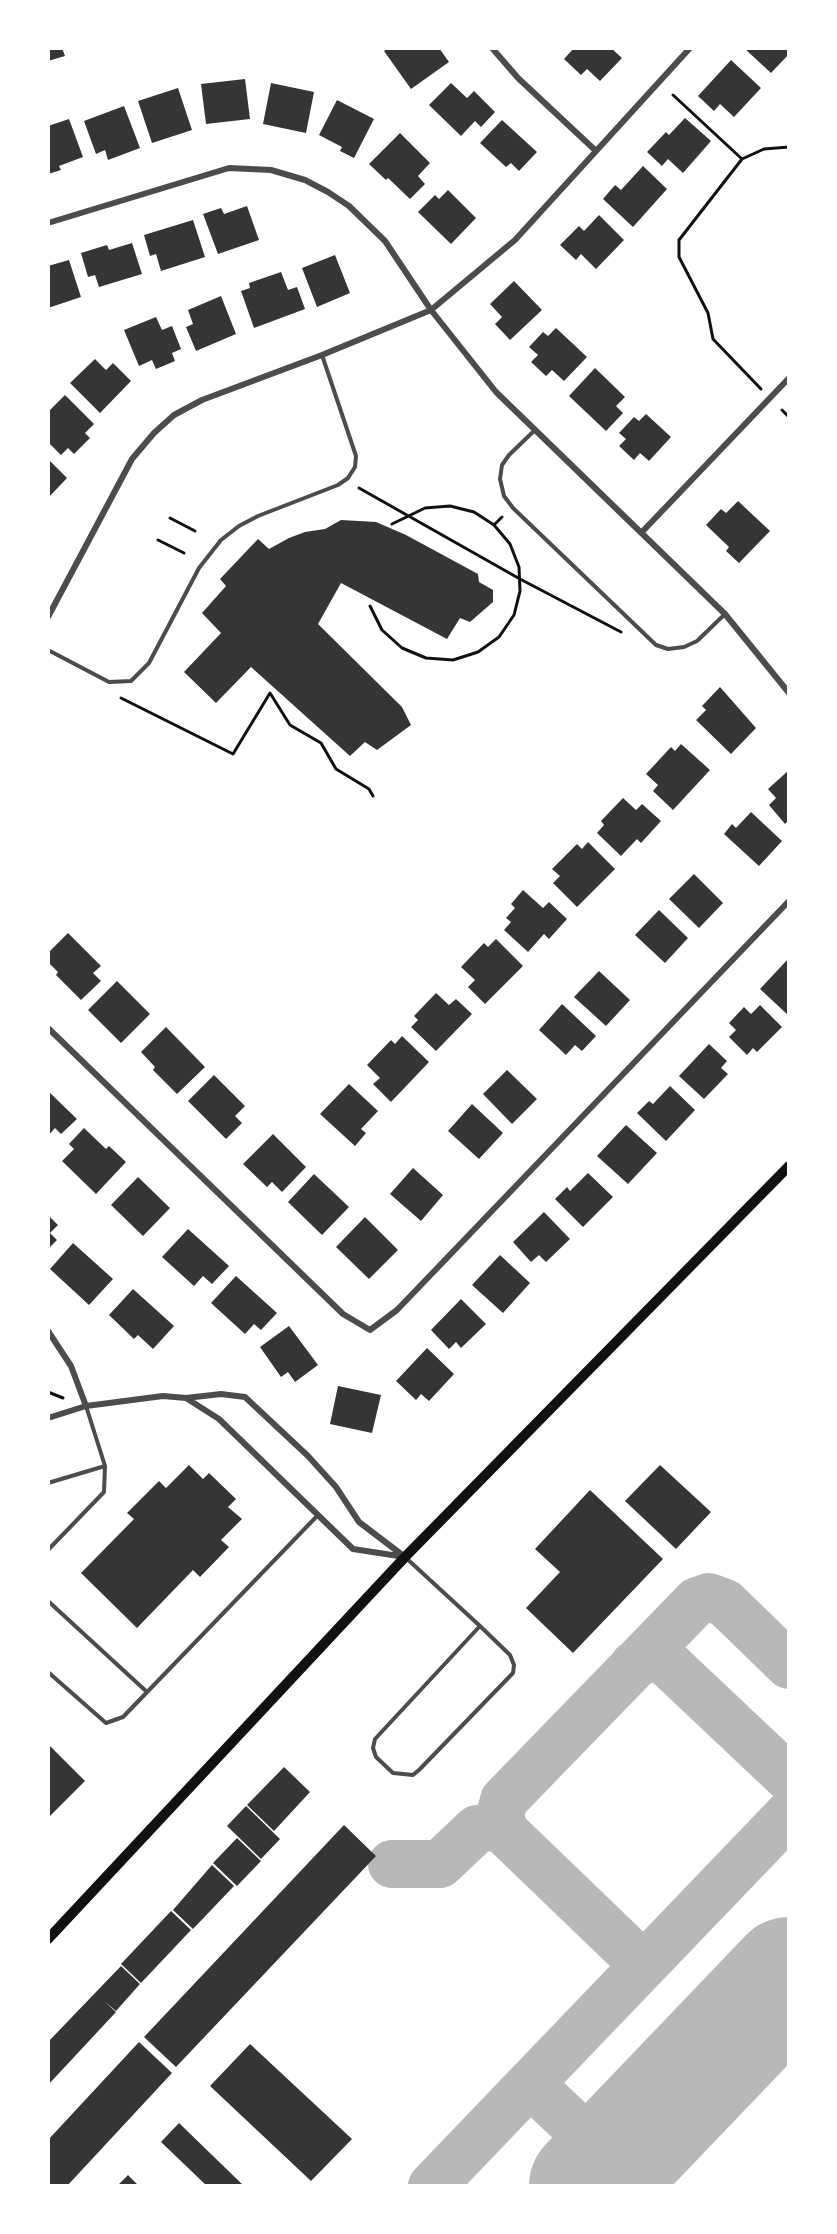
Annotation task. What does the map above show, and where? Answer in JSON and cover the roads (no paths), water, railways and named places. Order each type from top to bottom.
[{"type":"main road","points":[[48,1939],[405,1557],[789,1166]]},
{"type":"street","points":[[492,48],[518,78],[596,151]]},
{"type":"street","points":[[48,617],[132,459],[154,433],[174,415],[202,400],[322,355],[431,310],[515,240],[690,48]]},
{"type":"street","points":[[48,223],[229,168],[271,170],[305,180],[349,206],[385,241],[431,310],[496,392],[725,614],[789,693]]},
{"type":"street","points":[[642,532],[789,378]]},
{"type":"street","points":[[48,1028],[343,1314],[370,1330],[397,1310],[789,901]]},
{"type":"street","points":[[48,1331],[71,1366],[86,1406]]},
{"type":"street","points":[[48,1418],[86,1406],[163,1396],[186,1398],[221,1394],[245,1397],[308,1456],[336,1487],[359,1522],[405,1557]]},
{"type":"street","points":[[186,1398],[219,1419],[353,1549],[405,1557]]},
{"type":"lane","points":[[48,650],[109,682],[131,681],[149,663],[200,568],[221,540],[238,526],[258,516],[338,485],[348,478],[355,467],[356,456],[322,355]]},
{"type":"lane","points":[[536,430],[509,455],[502,465],[500,479],[504,496],[513,508],[656,645],[669,649],[691,644],[725,614]]},
{"type":"lane","points":[[48,1550],[104,1492],[105,1466],[86,1406]]},
{"type":"lane","points":[[48,1484],[105,1466]]},
{"type":"lane","points":[[48,1672],[106,1723],[123,1717],[318,1515]]},
{"type":"lane","points":[[405,1557],[480,1626],[510,1655],[514,1665],[513,1673],[420,1769],[412,1775],[393,1773],[376,1757],[373,1748],[375,1739],[480,1626]]},
{"type":"lane","points":[[48,1601],[147,1692]]}]
